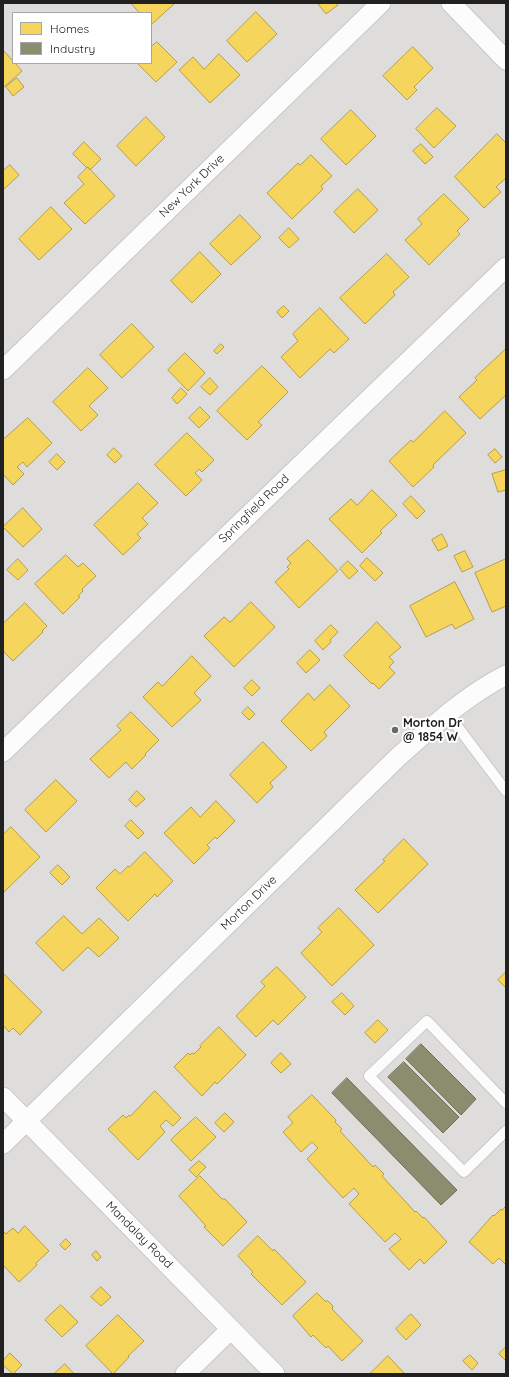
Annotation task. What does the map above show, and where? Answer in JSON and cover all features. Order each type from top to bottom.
[{"type":"street","name":"New York Drive","points":[[3,370],[381,3]]},
{"type":"street","points":[[451,3],[506,60]]},
{"type":"street","name":"Springfield Road","points":[[3,752],[506,267]]},
{"type":"street","name":"Morton Drive","points":[[3,1144],[397,758],[471,696],[506,675]]},
{"type":"street","name":"Mandalay Road","points":[[3,1097],[275,1374]]},
{"type":"street","points":[[185,1374],[231,1329]]},
{"type":"lane","points":[[448,714],[506,791]]},
{"type":"lane","points":[[506,1103],[427,1021],[369,1076],[464,1172],[506,1131]]},
{"type":"shaded area","points":[[3,3],[506,3],[506,1374],[3,1374]]},
{"type":"building: Homes","points":[[131,3],[175,3],[152,24],[152,12],[139,12]]},
{"type":"building: Homes","points":[[336,3],[338,5],[326,14],[318,4]]},
{"type":"building: Homes","points":[[256,12],[277,34],[247,62],[227,41]]},
{"type":"building: Homes","points":[[157,42],[177,62],[156,82],[138,64],[152,64],[152,46]]},
{"type":"building: Homes","points":[[413,47],[433,68],[414,87],[417,90],[407,100],[383,76]]},
{"type":"building: Homes","points":[[3,50],[12,60],[12,64],[16,64],[22,71],[3,88]]},
{"type":"building: Homes","points":[[219,54],[240,75],[210,103],[179,70],[193,57],[204,69]]},
{"type":"building: Homes","points":[[17,78],[24,87],[13,96],[6,87]]},
{"type":"building: Homes","points":[[437,108],[456,126],[434,148],[416,129]]},
{"type":"building: Homes","points":[[351,110],[376,136],[346,165],[321,139]]},
{"type":"building: Homes","points":[[146,117],[165,137],[136,166],[117,146]]},
{"type":"building: Homes","points":[[497,134],[506,143],[506,178],[496,187],[501,192],[484,208],[455,177]]},
{"type":"building: Homes","points":[[84,142],[101,159],[90,170],[73,154]]},
{"type":"building: Homes","points":[[421,144],[433,157],[425,164],[413,151]]},
{"type":"building: Homes","points":[[311,155],[332,176],[321,186],[323,189],[292,219],[267,193],[298,163],[300,165]]},
{"type":"building: Homes","points":[[10,165],[19,175],[3,190],[3,171]]},
{"type":"building: Homes","points":[[88,167],[115,196],[85,224],[64,203],[84,184],[78,177]]},
{"type":"building: Homes","points":[[358,189],[378,210],[354,233],[334,212]]},
{"type":"building: Homes","points":[[444,194],[469,219],[457,231],[460,234],[429,265],[405,240],[422,224],[418,219]]},
{"type":"building: Homes","points":[[51,207],[72,229],[39,260],[19,239]]},
{"type":"building: Homes","points":[[240,215],[261,237],[231,265],[210,244]]},
{"type":"building: Homes","points":[[289,228],[299,239],[289,248],[279,238]]},
{"type":"building: Homes","points":[[200,252],[221,274],[192,303],[171,281]]},
{"type":"building: Homes","points":[[387,254],[409,277],[393,292],[395,295],[365,324],[340,298]]},
{"type":"building: Homes","points":[[284,306],[289,311],[282,318],[277,312]]},
{"type":"building: Homes","points":[[320,308],[349,339],[334,353],[330,349],[300,378],[281,357],[298,341],[293,334]]},
{"type":"building: Homes","points":[[132,324],[154,347],[122,378],[100,355]]},
{"type":"building: Homes","points":[[221,344],[224,347],[217,354],[214,351]]},
{"type":"building: Homes","points":[[506,349],[506,395],[480,419],[459,397],[477,380],[475,378]]},
{"type":"building: Homes","points":[[185,353],[205,373],[188,391],[168,370]]},
{"type":"building: Homes","points":[[262,366],[288,392],[258,422],[262,425],[247,440],[217,411]]},
{"type":"building: Homes","points":[[88,368],[108,388],[89,406],[98,415],[81,431],[53,402]]},
{"type":"building: Homes","points":[[210,378],[218,387],[210,395],[201,387]]},
{"type":"building: Homes","points":[[181,388],[187,394],[177,404],[172,398]]},
{"type":"building: Homes","points":[[200,407],[210,417],[199,428],[189,418]]},
{"type":"building: Homes","points":[[445,411],[466,433],[413,487],[389,461],[411,440],[413,442]]},
{"type":"building: Homes","points":[[28,418],[52,443],[27,467],[23,462],[17,467],[24,474],[13,485],[3,474],[3,440]]},
{"type":"building: Homes","points":[[187,433],[214,460],[202,472],[199,469],[195,473],[202,480],[186,496],[155,465]]},
{"type":"building: Homes","points":[[114,448],[122,456],[115,463],[107,455]]},
{"type":"building: Homes","points":[[495,449],[502,457],[495,463],[488,455]]},
{"type":"building: Homes","points":[[57,454],[65,462],[57,470],[49,462]]},
{"type":"building: Homes","points":[[506,470],[506,490],[498,492],[492,474]]},
{"type":"building: Homes","points":[[138,483],[158,503],[142,518],[148,524],[137,534],[141,538],[123,555],[94,525]]},
{"type":"building: Homes","points":[[372,490],[397,515],[380,531],[382,533],[362,553],[329,519],[351,499],[357,505]]},
{"type":"building: Homes","points":[[411,496],[425,511],[417,519],[403,504]]},
{"type":"building: Homes","points":[[23,508],[42,529],[23,547],[3,527]]},
{"type":"building: Homes","points":[[442,534],[448,546],[438,551],[432,540]]},
{"type":"building: Homes","points":[[308,540],[338,571],[299,608],[275,582],[289,569],[287,567],[291,563],[287,559]]},
{"type":"building: Homes","points":[[465,551],[473,567],[462,572],[454,556]]},
{"type":"building: Homes","points":[[66,555],[78,567],[83,563],[96,576],[82,589],[83,591],[78,596],[80,597],[63,614],[35,584]]},
{"type":"building: Homes","points":[[367,558],[383,573],[375,581],[360,566]]},
{"type":"building: Homes","points":[[18,559],[28,570],[18,580],[7,570]]},
{"type":"building: Homes","points":[[506,559],[506,606],[492,612],[475,573]]},
{"type":"building: Homes","points":[[348,561],[358,571],[349,579],[340,569]]},
{"type":"building: Homes","points":[[455,582],[474,619],[455,629],[452,624],[426,637],[410,606]]},
{"type":"building: Homes","points":[[251,602],[275,627],[234,667],[204,636],[224,617],[230,622]]},
{"type":"building: Homes","points":[[25,603],[47,626],[42,631],[43,632],[13,661],[3,651],[3,624]]},
{"type":"building: Homes","points":[[377,622],[401,647],[389,657],[394,662],[389,667],[395,673],[379,689],[344,656]]},
{"type":"building: Homes","points":[[331,625],[338,632],[323,650],[315,641]]},
{"type":"building: Homes","points":[[310,650],[320,660],[306,673],[297,663]]},
{"type":"building: Homes","points":[[192,656],[211,676],[194,693],[201,700],[172,727],[143,697],[158,682],[162,686]]},
{"type":"building: Homes","points":[[252,680],[260,688],[252,696],[244,688]]},
{"type":"building: Homes","points":[[330,685],[350,706],[324,732],[327,736],[311,751],[281,721],[308,693],[314,700]]},
{"type":"building: Homes","points":[[248,707],[255,714],[249,720],[242,713]]},
{"type":"building: Homes","points":[[131,712],[159,740],[132,769],[126,762],[109,778],[90,759],[121,730],[117,726]]},
{"type":"building: Homes","points":[[263,742],[287,767],[270,783],[273,787],[257,803],[230,775]]},
{"type":"building: Homes","points":[[56,780],[77,801],[46,832],[25,810]]},
{"type":"building: Homes","points":[[137,791],[145,799],[136,807],[129,800]]},
{"type":"building: Homes","points":[[216,801],[235,821],[217,839],[215,837],[207,845],[210,848],[194,864],[164,833],[191,807],[200,817]]},
{"type":"building: Homes","points":[[131,820],[144,833],[138,839],[125,826]]},
{"type":"building: Homes","points":[[11,827],[40,857],[3,893],[3,835]]},
{"type":"building: Homes","points":[[404,839],[428,864],[378,913],[355,890],[385,861],[383,860]]},
{"type":"building: Homes","points":[[145,852],[173,881],[157,897],[155,894],[128,921],[96,888],[115,869],[120,874]]},
{"type":"building: Homes","points":[[58,865],[70,877],[62,885],[50,873]]},
{"type":"building: Homes","points":[[339,908],[374,945],[332,986],[301,953],[322,932],[318,928]]},
{"type":"building: Homes","points":[[64,916],[82,934],[99,918],[119,938],[99,957],[88,947],[63,971],[36,943]]},
{"type":"building: Homes","points":[[277,967],[306,997],[278,1025],[273,1020],[256,1037],[236,1016],[265,986],[261,982]]},
{"type":"building: Homes","points":[[506,972],[506,988],[498,980]]},
{"type":"building: Homes","points":[[3,973],[42,1012],[20,1035],[13,1028],[9,1032],[3,1025]]},
{"type":"building: Homes","points":[[342,993],[354,1006],[345,1015],[332,1002]]},
{"type":"building: Homes","points":[[378,1020],[388,1030],[375,1043],[365,1033]]},
{"type":"building: Homes","points":[[219,1027],[246,1055],[217,1084],[215,1082],[202,1096],[174,1067],[188,1053],[190,1055],[192,1053],[194,1054]]},
{"type":"building: Homes","points":[[281,1053],[291,1064],[281,1073],[271,1063]]},
{"type":"building: Homes","points":[[155,1091],[181,1118],[173,1126],[166,1120],[160,1126],[165,1132],[138,1160],[108,1129],[123,1115],[126,1118],[129,1115],[130,1116]]},
{"type":"building: Homes","points":[[312,1095],[336,1120],[335,1122],[342,1129],[340,1131],[373,1167],[375,1165],[384,1174],[382,1176],[415,1212],[416,1211],[423,1218],[424,1217],[447,1242],[424,1264],[420,1259],[409,1270],[389,1249],[401,1239],[395,1233],[385,1242],[349,1204],[359,1194],[354,1188],[343,1198],[307,1159],[318,1148],[312,1142],[301,1152],[283,1132],[293,1123],[288,1117]]},
{"type":"building: Homes","points":[[225,1113],[234,1122],[224,1132],[215,1123]]},
{"type":"building: Homes","points":[[196,1117],[216,1137],[191,1161],[171,1140]]},
{"type":"building: Homes","points":[[199,1161],[206,1167],[196,1177],[189,1170]]},
{"type":"building: Homes","points":[[200,1176],[247,1222],[223,1246],[204,1227],[206,1226],[179,1196]]},
{"type":"building: Homes","points":[[506,1206],[506,1265],[499,1258],[493,1264],[469,1242],[493,1215],[494,1216]]},
{"type":"building: Homes","points":[[25,1226],[49,1251],[19,1282],[3,1265],[3,1231],[6,1234],[13,1228],[18,1233]]},
{"type":"building: Homes","points":[[258,1236],[273,1251],[274,1249],[306,1282],[282,1305],[251,1274],[253,1272],[238,1256]]},
{"type":"building: Homes","points":[[66,1239],[71,1244],[65,1250],[60,1245]]},
{"type":"building: Homes","points":[[96,1251],[101,1257],[97,1261],[92,1255]]},
{"type":"building: Homes","points":[[101,1287],[111,1297],[101,1306],[91,1297]]},
{"type":"building: Homes","points":[[317,1293],[333,1306],[332,1309],[363,1341],[342,1361],[328,1346],[326,1348],[313,1335],[311,1337],[293,1316]]},
{"type":"building: Homes","points":[[61,1305],[78,1322],[62,1337],[45,1320]]},
{"type":"building: Homes","points":[[411,1314],[421,1325],[406,1340],[396,1329]]},
{"type":"building: Homes","points":[[118,1315],[144,1341],[128,1356],[129,1357],[113,1374],[86,1346]]},
{"type":"building: Homes","points":[[506,1347],[506,1361],[499,1354]]},
{"type":"building: Homes","points":[[10,1353],[22,1365],[13,1374],[3,1365],[3,1361]]},
{"type":"building: Homes","points":[[470,1355],[478,1363],[472,1370],[463,1361]]},
{"type":"building: Homes","points":[[388,1356],[405,1374],[370,1374]]},
{"type":"building: Homes","points":[[65,1364],[74,1374],[54,1374]]},
{"type":"building: Industry","points":[[421,1044],[476,1099],[461,1115],[406,1059]]},
{"type":"building: Industry","points":[[404,1062],[459,1117],[443,1133],[388,1077]]},
{"type":"building: Industry","points":[[347,1078],[457,1190],[441,1205],[332,1093]]},
{"type":"place","name":"Morton Dr @ 1854 W","points":[[395,730]]}]
